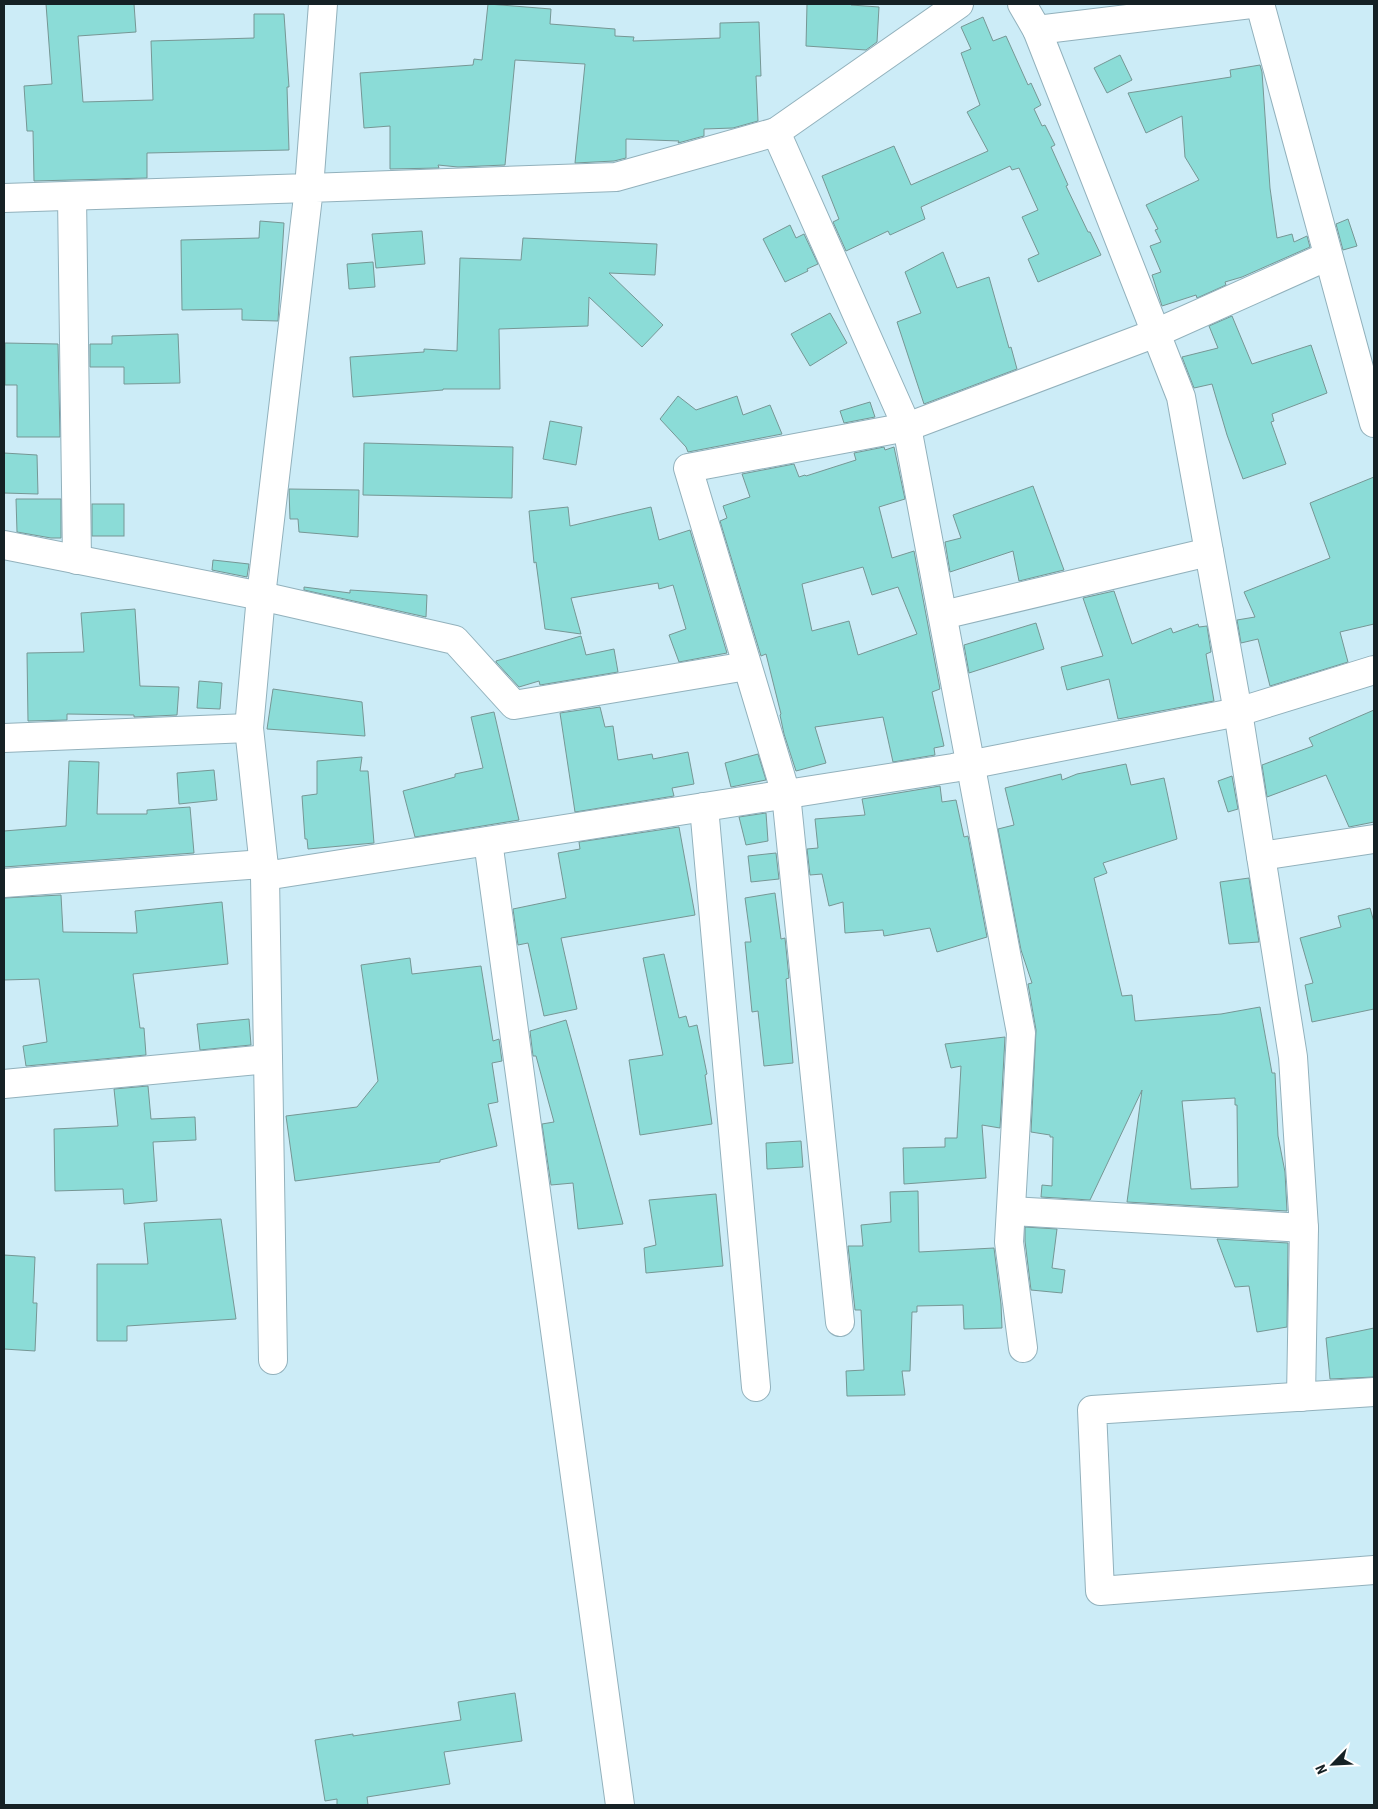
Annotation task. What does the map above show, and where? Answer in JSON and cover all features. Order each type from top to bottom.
[{"type":"street","points":[[273,1360],[264,870],[248,728],[261,596],[309,188],[323,4]]},
{"type":"street","points":[[4,198],[616,177],[776,132],[959,4]]},
{"type":"street","points":[[1022,4],[1037,30],[1181,397],[1238,712],[1293,1057],[1304,1228],[1302,1397]]},
{"type":"street","points":[[1037,30],[1251,4]]},
{"type":"street","points":[[1260,4],[1374,423]]},
{"type":"street","points":[[776,132],[907,427],[1021,1033],[1009,1242],[1023,1348]]},
{"type":"street","points":[[72,196],[77,560]]},
{"type":"street","points":[[840,1322],[786,794],[688,468],[907,427],[1156,333],[1328,256]]},
{"type":"street","points":[[4,546],[261,596],[456,640],[514,705],[747,666]]},
{"type":"street","points":[[943,615],[1209,552]]},
{"type":"street","points":[[4,884],[264,870],[488,841],[971,764],[1238,712],[1374,670]]},
{"type":"street","points":[[4,738],[248,728]]},
{"type":"street","points":[[704,807],[756,1387]]},
{"type":"street","points":[[1261,856],[1374,838]]},
{"type":"street","points":[[488,841],[620,1805]]},
{"type":"street","points":[[4,1084],[268,1059]]},
{"type":"street","points":[[1011,1211],[1304,1228]]},
{"type":"street","points":[[1374,1392],[1092,1410],[1100,1591],[1374,1570]]},
{"type":"building","points":[[46,4],[134,4],[136,32],[78,36],[83,102],[153,100],[151,41],[254,38],[254,14],[284,14],[289,87],[287,87],[289,150],[147,153],[147,178],[34,181],[33,131],[27,131],[24,86],[52,84]]},
{"type":"building","points":[[488,4],[551,9],[550,24],[615,29],[615,36],[634,37],[633,41],[720,38],[720,23],[759,22],[761,76],[756,76],[758,121],[733,128],[704,129],[704,136],[678,143],[679,141],[626,139],[626,158],[614,161],[575,163],[585,64],[515,60],[505,165],[458,167],[438,165],[439,168],[390,169],[390,126],[364,128],[360,73],[473,65],[474,59],[482,60]]},
{"type":"building","points":[[807,4],[851,4],[879,7],[877,42],[866,50],[806,46]]},
{"type":"building","points":[[983,17],[993,41],[1006,36],[1028,85],[1031,83],[1041,105],[1034,109],[1042,126],[1045,125],[1055,145],[1051,147],[1068,185],[1066,186],[1101,255],[1038,282],[1028,259],[1039,254],[1022,217],[1038,210],[1019,168],[1012,170],[1010,166],[921,207],[925,219],[890,235],[888,231],[846,251],[833,222],[839,219],[822,176],[894,146],[911,185],[988,151],[967,112],[980,105],[961,53],[971,49],[961,27]]},
{"type":"building","points":[[1120,55],[1132,80],[1107,93],[1094,68]]},
{"type":"building","points":[[1260,65],[1270,188],[1277,238],[1292,234],[1294,242],[1307,236],[1310,247],[1242,277],[1225,282],[1226,285],[1197,298],[1196,295],[1162,306],[1152,275],[1161,272],[1150,246],[1161,242],[1155,230],[1158,229],[1146,205],[1199,180],[1185,157],[1182,116],[1146,133],[1128,93],[1231,77],[1230,70]]},
{"type":"building","points":[[1348,219],[1357,246],[1343,250],[1336,224]]},
{"type":"building","points":[[260,221],[284,223],[278,321],[242,320],[242,309],[182,310],[181,240],[259,238]]},
{"type":"building","points":[[790,225],[796,238],[804,234],[818,264],[785,282],[763,239]]},
{"type":"building","points":[[422,231],[425,264],[376,268],[372,234]]},
{"type":"building","points":[[523,238],[657,244],[655,275],[609,273],[663,325],[642,347],[589,297],[588,326],[499,329],[500,389],[443,389],[353,397],[350,357],[424,352],[424,349],[457,351],[460,258],[521,260]]},
{"type":"building","points":[[943,252],[957,288],[989,277],[1009,348],[1011,347],[1017,369],[924,404],[897,322],[921,313],[905,272]]},
{"type":"building","points":[[373,262],[375,287],[349,289],[347,264]]},
{"type":"building","points":[[830,313],[847,343],[810,366],[791,334]]},
{"type":"building","points":[[1232,316],[1252,364],[1311,345],[1327,393],[1272,414],[1274,421],[1271,422],[1286,464],[1243,479],[1227,435],[1212,384],[1194,388],[1182,357],[1218,348],[1209,326]]},
{"type":"building","points":[[178,334],[180,383],[124,384],[124,367],[90,367],[90,344],[112,344],[112,336]]},
{"type":"building","points":[[5,343],[58,344],[60,437],[17,437],[17,385],[5,385]]},
{"type":"building","points":[[678,396],[696,410],[737,396],[743,415],[770,405],[782,434],[688,452],[686,447],[660,419]]},
{"type":"building","points":[[870,402],[875,417],[844,423],[840,411]]},
{"type":"building","points":[[550,421],[582,427],[576,465],[543,459]]},
{"type":"building","points":[[364,443],[513,447],[512,498],[363,495]]},
{"type":"building","points":[[884,447],[885,450],[894,447],[905,499],[879,507],[892,558],[914,551],[940,689],[932,692],[944,746],[934,748],[935,755],[893,762],[883,717],[815,727],[826,763],[796,771],[784,734],[766,654],[761,656],[720,521],[727,518],[723,506],[750,497],[742,474],[794,464],[799,477],[806,476],[856,460],[854,453]],"holes":[[[863,567],[872,595],[898,587],[917,634],[858,655],[849,621],[812,631],[802,584]]]},
{"type":"building","points":[[4,453],[37,455],[38,494],[4,493]]},
{"type":"building","points":[[1374,477],[1374,624],[1340,632],[1348,662],[1270,686],[1258,639],[1241,643],[1237,620],[1255,617],[1244,592],[1330,558],[1310,503]]},
{"type":"building","points":[[1033,486],[1064,570],[1019,581],[1013,551],[950,572],[945,542],[961,538],[953,515]]},
{"type":"building","points":[[289,489],[359,490],[358,537],[299,532],[298,519],[290,519]]},
{"type":"building","points":[[16,499],[61,499],[61,538],[17,532]]},
{"type":"building","points":[[92,504],[124,504],[124,536],[92,536]]},
{"type":"building","points":[[568,507],[570,526],[651,507],[659,540],[690,530],[727,653],[679,662],[669,635],[686,629],[673,585],[659,589],[658,583],[571,598],[581,634],[545,629],[536,562],[534,563],[529,511]]},
{"type":"building","points":[[213,560],[249,564],[247,577],[212,570]]},
{"type":"building","points":[[304,587],[350,593],[350,590],[427,595],[426,617],[304,590]]},
{"type":"building","points":[[1114,591],[1132,644],[1171,628],[1173,633],[1198,624],[1199,627],[1207,626],[1211,652],[1206,654],[1214,701],[1118,719],[1109,679],[1067,690],[1061,667],[1103,656],[1083,598]]},
{"type":"building","points":[[135,609],[140,686],[179,687],[177,715],[134,717],[134,715],[67,714],[67,720],[28,721],[27,653],[84,652],[81,613]]},
{"type":"building","points":[[1036,623],[1044,649],[969,673],[964,645]]},
{"type":"building","points":[[581,636],[586,655],[614,649],[618,672],[540,685],[539,681],[519,687],[496,662],[496,661]]},
{"type":"building","points":[[199,681],[222,683],[220,709],[197,708]]},
{"type":"building","points":[[273,689],[362,702],[365,736],[267,729]]},
{"type":"building","points":[[600,707],[605,727],[613,726],[618,760],[652,754],[653,759],[688,752],[694,784],[672,788],[674,796],[575,812],[560,713]]},
{"type":"building","points":[[1374,710],[1374,822],[1349,827],[1326,775],[1267,797],[1262,765],[1313,746],[1309,738]]},
{"type":"building","points":[[494,712],[519,820],[415,837],[403,791],[455,777],[455,774],[483,768],[471,717]]},
{"type":"building","points":[[758,754],[766,780],[731,787],[725,763]]},
{"type":"building","points":[[362,757],[360,771],[368,771],[374,843],[308,849],[307,839],[305,839],[302,796],[317,794],[317,761]]},
{"type":"building","points":[[69,761],[99,762],[97,814],[147,814],[147,810],[190,807],[194,853],[4,867],[4,831],[66,826]]},
{"type":"building","points":[[1126,764],[1131,785],[1164,778],[1177,839],[1103,863],[1107,873],[1094,878],[1122,996],[1132,995],[1135,1021],[1221,1014],[1260,1007],[1272,1073],[1275,1073],[1278,1136],[1285,1172],[1287,1211],[1127,1202],[1142,1090],[1090,1200],[1041,1197],[1042,1185],[1052,1186],[1053,1137],[1031,1132],[1036,1030],[1028,984],[1032,983],[1021,950],[998,829],[1014,825],[1005,788],[1061,774],[1062,780],[1077,774]],"holes":[[[1235,1098],[1235,1105],[1237,1105],[1238,1187],[1191,1189],[1182,1101]]]},
{"type":"building","points":[[214,770],[217,800],[179,804],[177,773]]},
{"type":"building","points":[[1232,776],[1238,809],[1228,812],[1218,781]]},
{"type":"building","points":[[940,786],[942,802],[956,800],[964,837],[968,836],[987,937],[937,952],[930,928],[884,936],[883,930],[845,933],[843,902],[829,906],[822,874],[810,875],[807,849],[818,848],[815,819],[865,815],[862,799]]},
{"type":"building","points":[[766,813],[768,841],[746,845],[739,817]]},
{"type":"building","points":[[679,827],[695,915],[561,938],[577,1009],[544,1016],[528,943],[518,945],[513,909],[566,898],[558,853],[580,849],[579,842]]},
{"type":"building","points":[[776,853],[779,879],[751,882],[748,856]]},
{"type":"building","points":[[1249,878],[1259,942],[1229,944],[1220,882]]},
{"type":"building","points":[[775,893],[781,939],[785,938],[789,978],[786,979],[793,1063],[764,1066],[758,1011],[752,1012],[745,942],[751,942],[745,898]]},
{"type":"building","points":[[61,895],[63,932],[137,933],[135,911],[222,902],[228,964],[133,974],[140,1028],[144,1028],[146,1055],[26,1066],[23,1046],[47,1042],[39,979],[4,980],[4,898]]},
{"type":"building","points":[[1370,908],[1374,922],[1374,1009],[1312,1022],[1305,985],[1313,983],[1300,938],[1341,927],[1338,916]]},
{"type":"building","points":[[664,954],[679,1018],[686,1016],[689,1027],[697,1025],[707,1074],[705,1075],[712,1124],[640,1135],[629,1060],[663,1055],[643,958]]},
{"type":"building","points":[[410,958],[412,974],[481,966],[493,1041],[499,1039],[502,1061],[492,1063],[498,1102],[488,1104],[497,1146],[440,1160],[440,1162],[295,1181],[286,1116],[357,1107],[378,1081],[361,965]]},
{"type":"building","points":[[249,1019],[251,1045],[200,1050],[197,1024]]},
{"type":"building","points":[[566,1020],[623,1224],[578,1229],[573,1183],[551,1185],[542,1124],[554,1122],[536,1056],[533,1056],[530,1031]]},
{"type":"building","points":[[1005,1037],[1000,1128],[982,1125],[986,1178],[904,1184],[903,1148],[945,1147],[945,1138],[957,1138],[961,1066],[951,1068],[945,1044]]},
{"type":"building","points":[[148,1086],[151,1119],[195,1117],[196,1140],[153,1142],[157,1201],[124,1204],[123,1189],[55,1191],[54,1129],[118,1126],[114,1089]]},
{"type":"building","points":[[801,1141],[803,1167],[767,1169],[766,1143]]},
{"type":"building","points":[[918,1191],[919,1252],[994,1248],[1002,1328],[964,1329],[963,1305],[917,1306],[917,1312],[912,1312],[910,1371],[902,1371],[905,1395],[847,1396],[846,1371],[864,1370],[861,1310],[855,1310],[848,1246],[863,1246],[861,1225],[891,1222],[890,1192]]},
{"type":"building","points":[[716,1194],[723,1266],[646,1273],[644,1248],[656,1245],[649,1200]]},
{"type":"building","points":[[221,1219],[236,1319],[127,1326],[127,1341],[97,1341],[97,1264],[148,1264],[144,1223]]},
{"type":"building","points":[[1025,1227],[1057,1229],[1052,1268],[1065,1270],[1062,1293],[1031,1290]]},
{"type":"building","points":[[1217,1239],[1288,1243],[1287,1327],[1257,1332],[1249,1286],[1235,1287]]},
{"type":"building","points":[[4,1255],[35,1257],[33,1303],[37,1303],[35,1351],[4,1349]]},
{"type":"building","points":[[1374,1328],[1374,1377],[1330,1379],[1326,1338]]},
{"type":"building","points":[[515,1693],[522,1741],[444,1752],[450,1784],[367,1797],[368,1805],[337,1805],[337,1799],[325,1801],[315,1740],[461,1720],[458,1702]]}]
